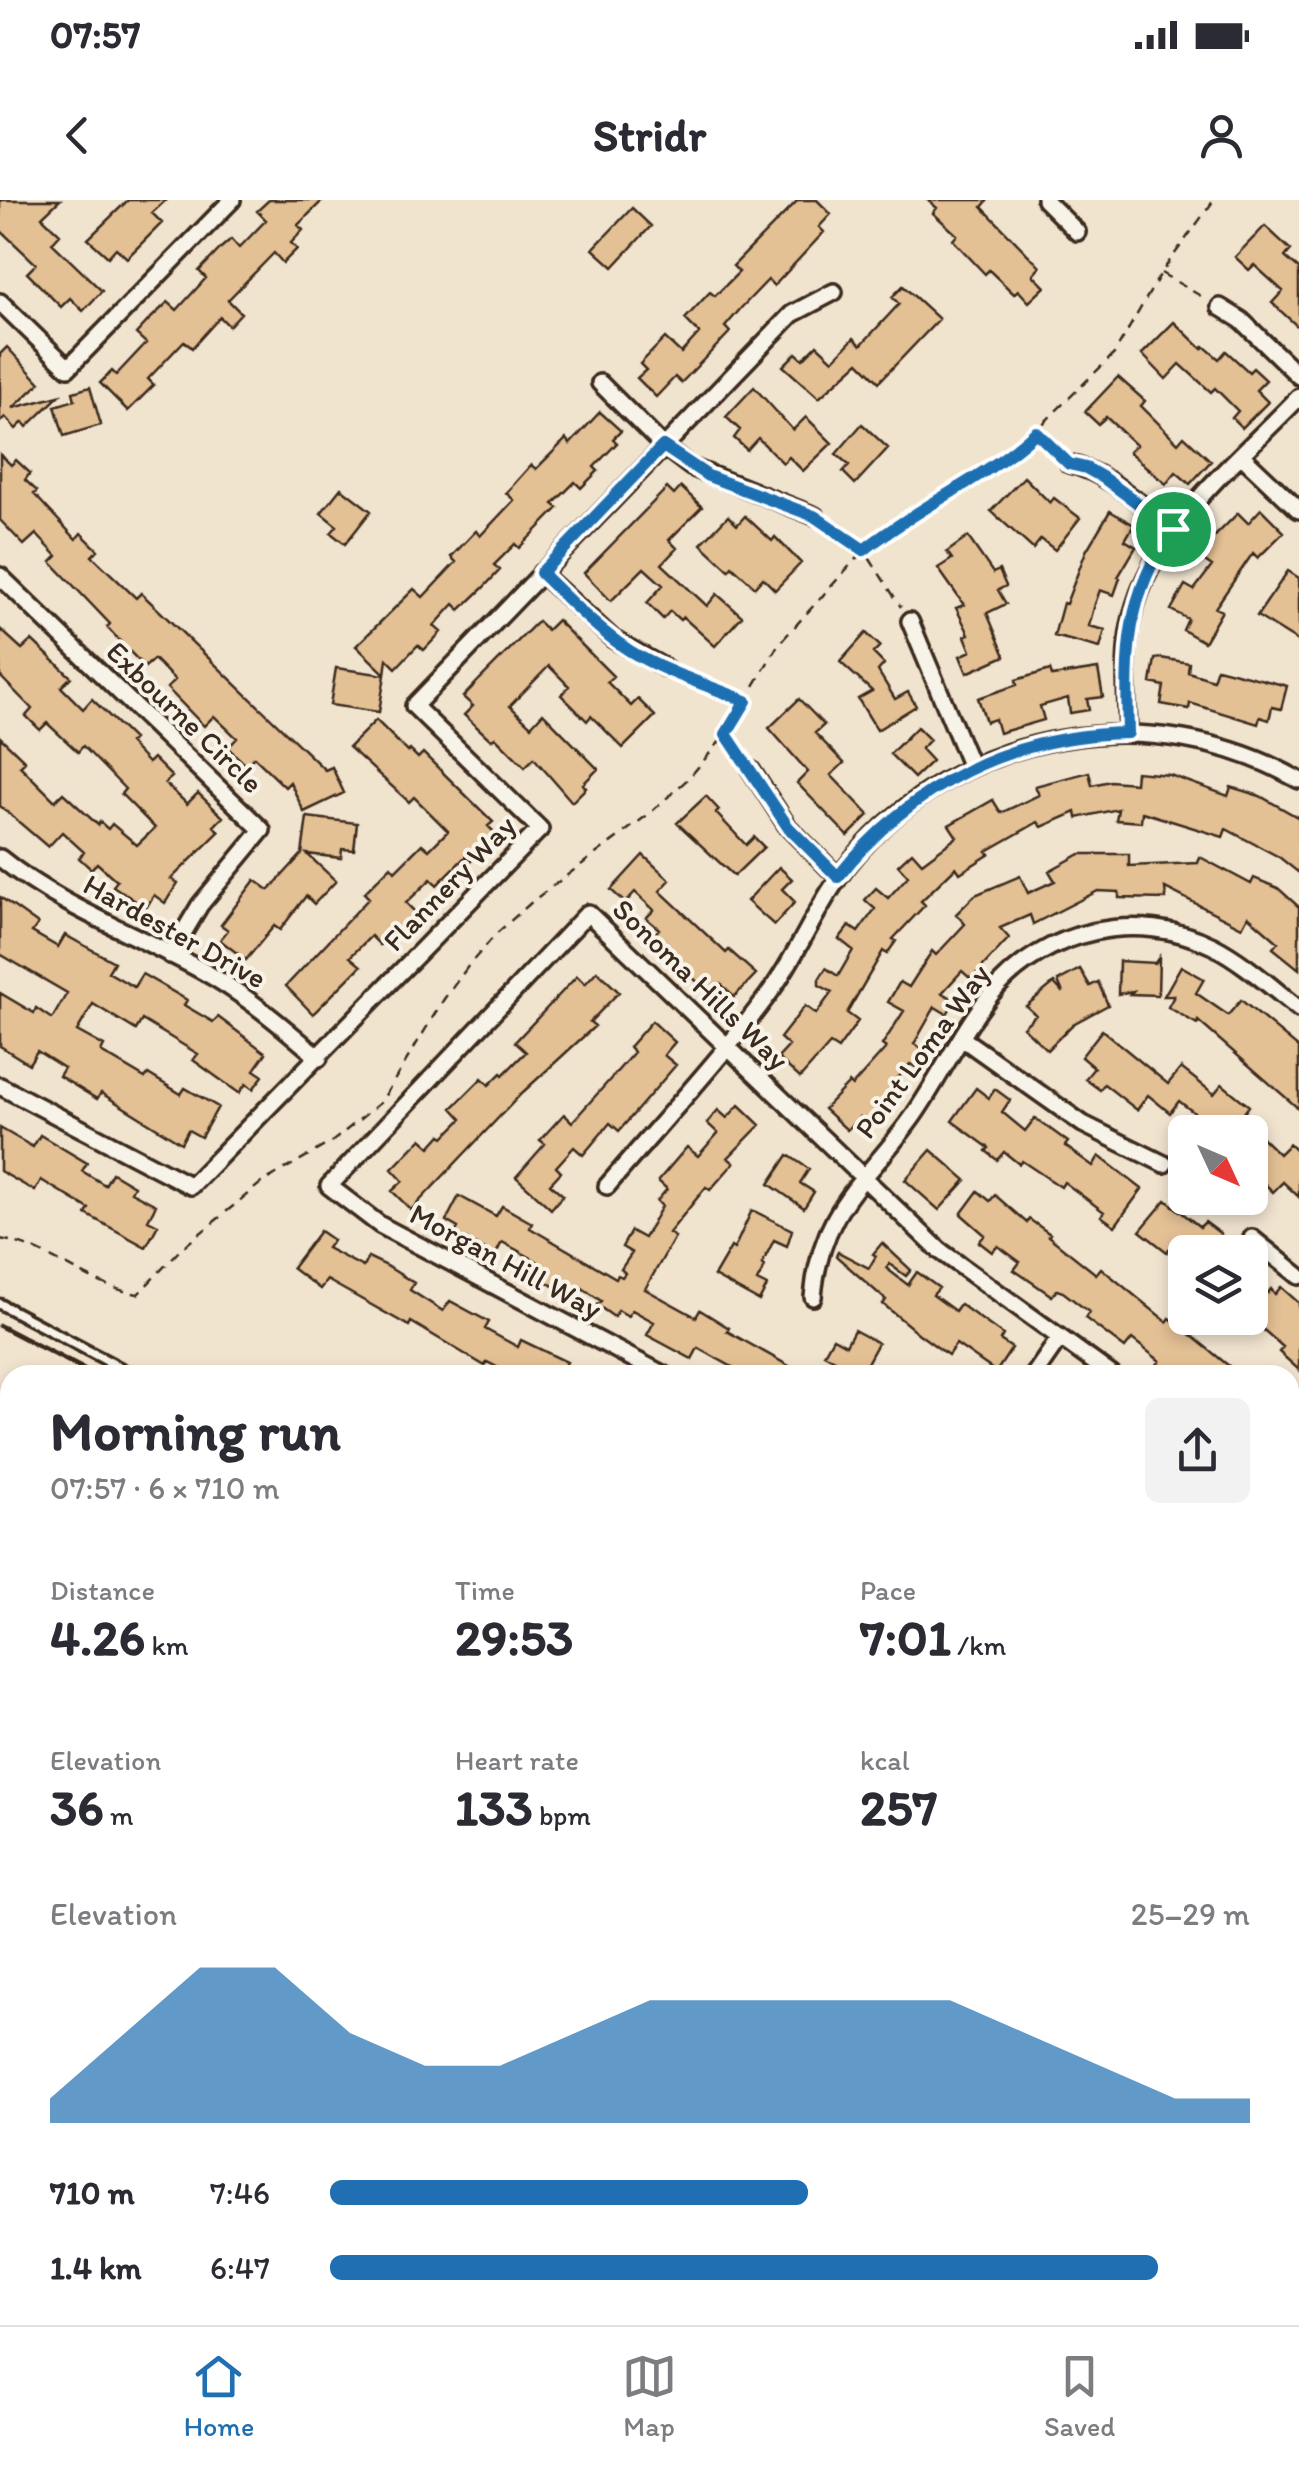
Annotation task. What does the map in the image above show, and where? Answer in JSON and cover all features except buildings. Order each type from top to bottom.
[{"type":"street","points":[[0,302],[68,368],[232,200]]},
{"type":"street","points":[[1045,200],[1077,232]]},
{"type":"street","name":"Flannery Way","points":[[319,1058],[540,829],[414,706],[792,314],[834,292]]},
{"type":"street","points":[[1220,307],[1240,320],[1299,376]]},
{"type":"street","points":[[600,383],[663,446],[708,476],[814,516]]},
{"type":"street","points":[[1128,733],[1127,654],[1132,615],[1152,561],[1173,529],[1299,397]]},
{"type":"street","points":[[1242,456],[1299,510]]},
{"type":"street","points":[[1069,464],[1102,477],[1173,529]]},
{"type":"street","points":[[541,573],[613,639],[665,668]]},
{"type":"street","name":"Exbourne Circle","points":[[0,576],[262,830],[200,905],[170,955]]},
{"type":"street","points":[[910,620],[971,767]]},
{"type":"street","points":[[607,1186],[772,990],[838,877],[892,820],[921,796],[971,767],[1032,745],[1128,733],[1216,745],[1299,780]]},
{"type":"street","points":[[751,770],[788,827],[838,877]]},
{"type":"street","name":"Hardester Drive","points":[[0,858],[52,894],[247,998],[319,1058]]},
{"type":"street","name":"Sonoma Hills Way","points":[[328,1186],[588,913],[950,1259],[1098,1365]]},
{"type":"street","name":"Point Loma Way","points":[[813,1297],[816,1268],[828,1228],[843,1201],[909,1122],[990,997],[1031,958],[1064,940],[1119,928],[1157,928],[1211,945],[1299,1009]]},
{"type":"street","points":[[963,1039],[1083,1124],[1164,1164]]},
{"type":"street","points":[[0,1086],[191,1186],[319,1058]]},
{"type":"street","name":"Morgan Hill Way","points":[[328,1186],[380,1225],[645,1365]]},
{"type":"street","points":[[1268,1251],[1299,1276]]},
{"type":"street","points":[[1041,1365],[1059,1338]]},
{"type":"lane","points":[[0,1304],[115,1365]]},
{"type":"path","points":[[0,1239],[46,1256],[87,1279],[138,1294],[180,1250],[261,1182],[333,1141],[381,1102],[444,999],[497,934],[689,778],[726,734],[778,644],[864,550],[1012,454],[1114,354],[1161,273],[1214,200]]},
{"type":"path","points":[[1161,273],[1220,307]]},
{"type":"path","points":[[1036,432],[1069,464]]},
{"type":"path","points":[[814,516],[864,550],[910,620]]},
{"type":"path","points":[[665,668],[746,701]]},
{"type":"path","points":[[726,734],[751,770]]},
{"type":"railway","points":[[0,1326],[76,1365]]},
{"type":"route","points":[[1036,432],[1069,464],[1102,477],[1173,529],[1152,561],[1132,615],[1126,672],[1128,733],[1032,745],[971,767],[921,796],[865,845],[838,877],[788,827],[726,734],[746,701],[629,650],[597,627],[541,573],[663,446],[708,476],[814,516],[864,550],[1012,454],[1036,432]]}]
